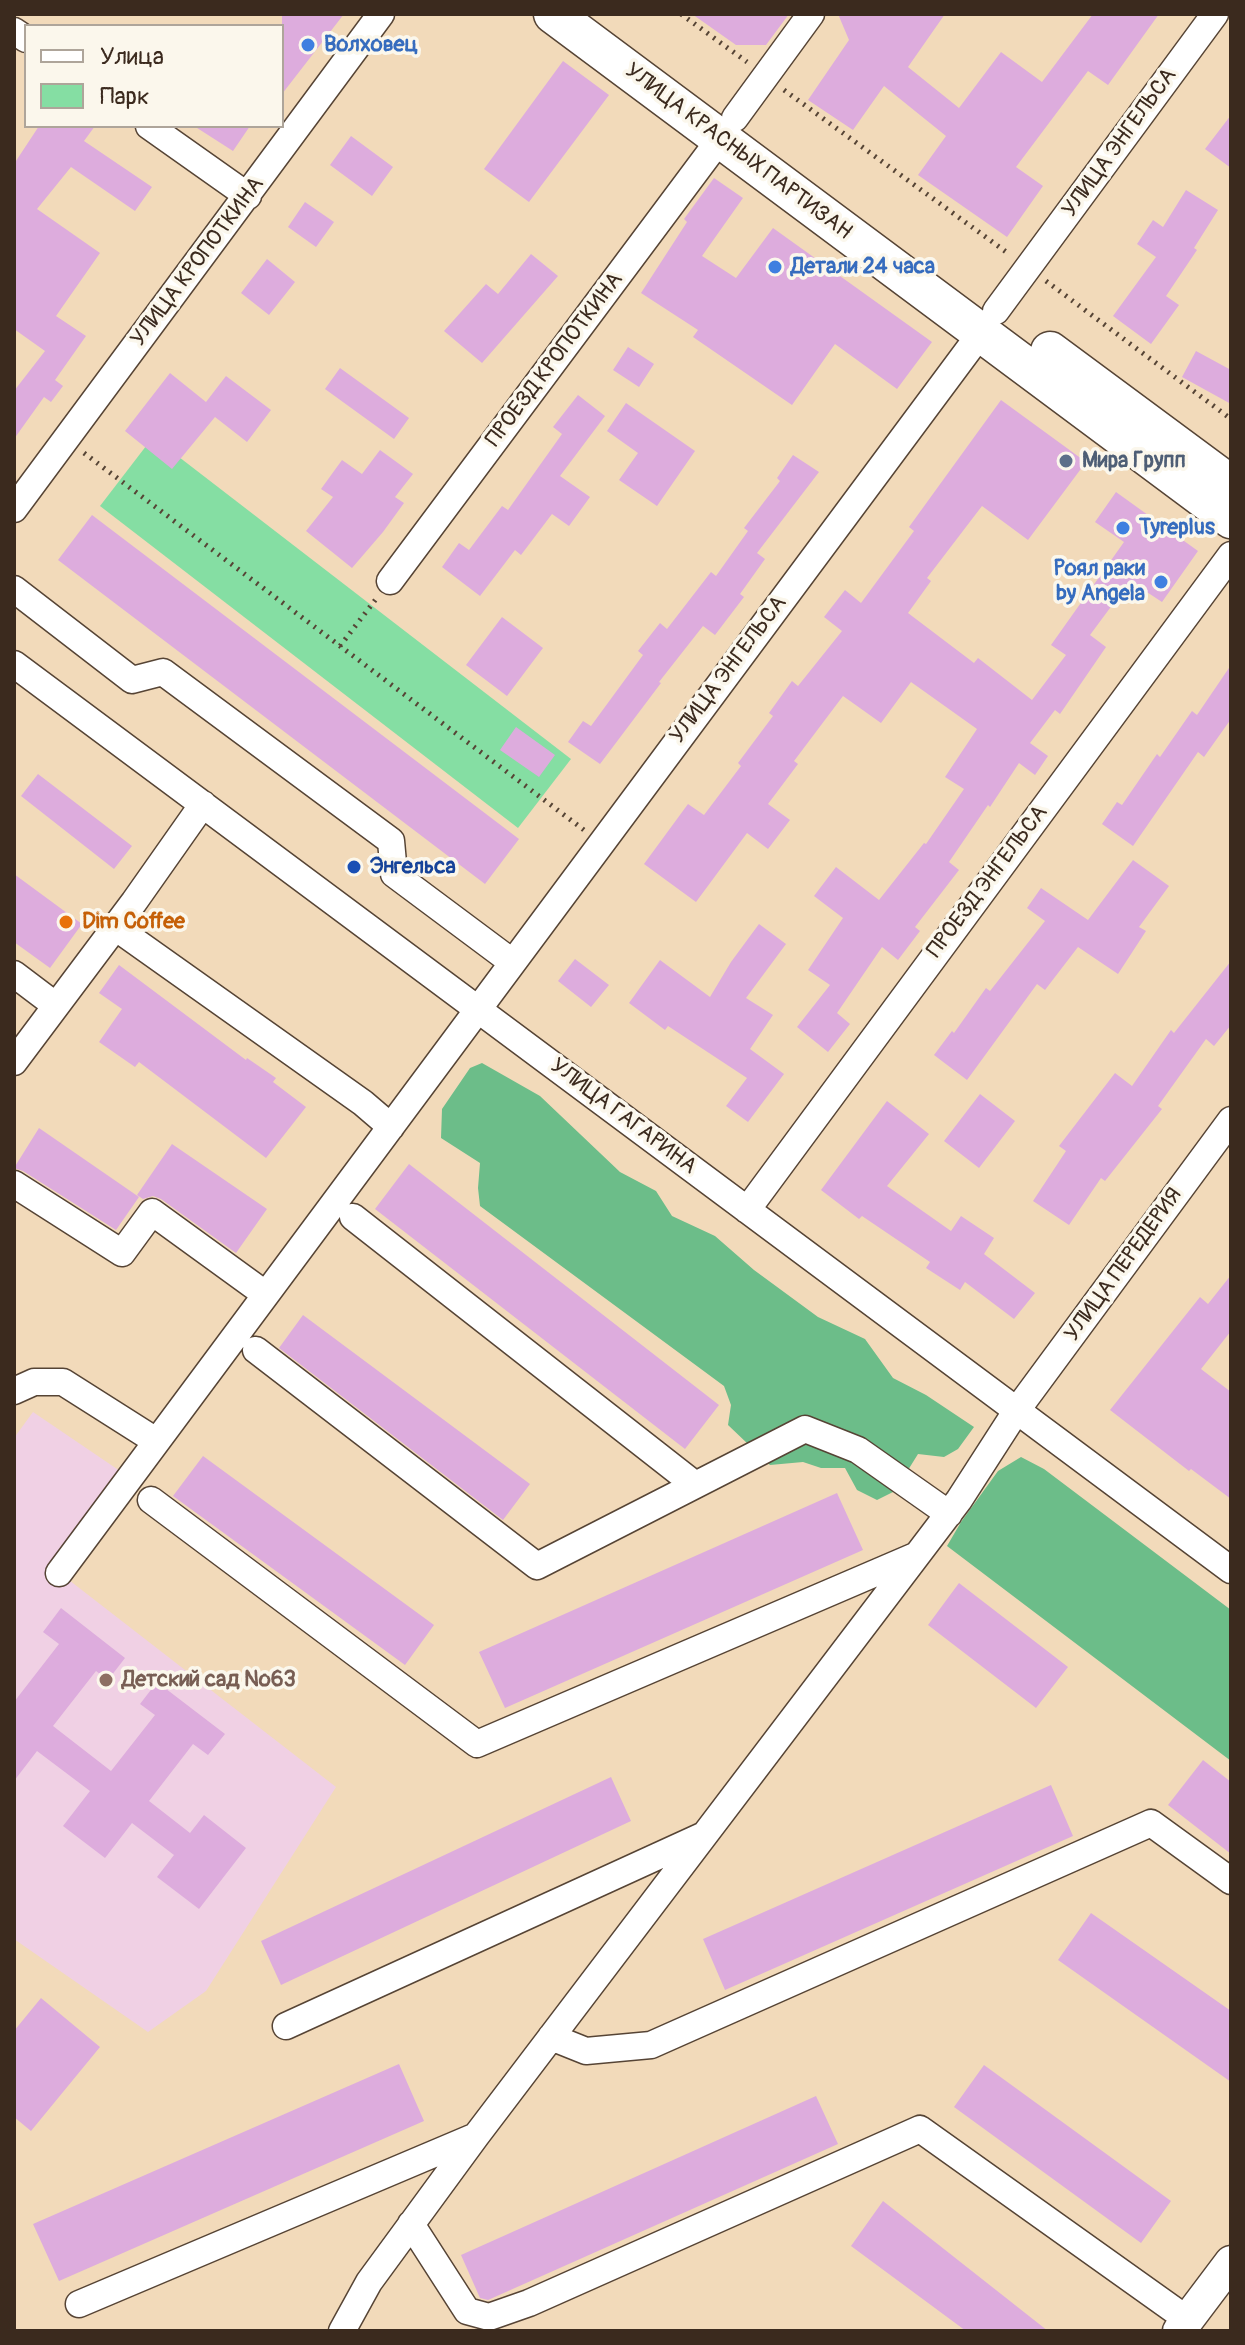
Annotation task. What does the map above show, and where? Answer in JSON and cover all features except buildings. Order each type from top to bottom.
[{"type":"highway","name":"УЛИЦА КРАСНЫХ ПАРТИЗАН","points":[[553,14],[728,128],[989,322],[1231,519]]},
{"type":"highway","name":"УЛИЦА КРАСНЫХ ПАРТИЗАН","points":[[595,14],[728,128]]},
{"type":"highway","name":"УЛИЦА КРАСНЫХ ПАРТИЗАН","points":[[989,322],[1231,485]]},
{"type":"main road","points":[[1184,2325],[1231,2262]]},
{"type":"street","name":"УЛИЦА КРОПОТКИНА","points":[[14,509],[381,14]]},
{"type":"street","name":"ПРОЕЗД КРОПОТКИНА","points":[[390,581],[811,14]]},
{"type":"street","name":"УЛИЦА ЭНГЕЛЬСА","points":[[59,1573],[1215,14]]},
{"type":"street","points":[[152,128],[248,196]]},
{"type":"street","name":"ПРОЕЗД ЭНГЕЛЬСА","points":[[747,1210],[1231,555]]},
{"type":"street","points":[[14,589],[132,680],[163,672],[391,841],[394,874],[512,962]]},
{"type":"street","name":"УЛИЦА ГАГАРИНА","points":[[14,664],[1231,1570]]},
{"type":"street","points":[[14,1062],[203,804]]},
{"type":"street","points":[[115,927],[363,1103],[391,1127]]},
{"type":"street","points":[[14,974],[55,1005]]},
{"type":"street","name":"УЛИЦА ПЕРЕДЕРИЯ","points":[[342,2331],[369,2282],[411,2224],[949,1514],[1017,1410],[1231,1120]]},
{"type":"street","points":[[14,1184],[122,1253],[152,1212],[265,1294]]},
{"type":"street","points":[[353,1217],[694,1484]]},
{"type":"street","points":[[256,1350],[537,1566],[805,1429],[858,1450],[949,1514]]},
{"type":"street","points":[[14,1391],[34,1382],[63,1382],[156,1441]]},
{"type":"street","points":[[151,1500],[477,1744],[917,1555]]},
{"type":"street","points":[[551,2037],[586,2051],[651,2045],[1151,1823],[1231,1881]]},
{"type":"street","points":[[286,2026],[705,1835]]},
{"type":"street","points":[[411,2224],[467,2311],[489,2317],[529,2303],[920,2129],[1184,2325]]},
{"type":"street","points":[[79,2304],[476,2136]]},
{"type":"path","points":[[681,14],[1231,419]]},
{"type":"path","points":[[66,439],[600,843]]},
{"type":"path","points":[[340,646],[390,581]]},
{"type":"shaded area","name":"Детский сад №63","points":[[33,1412],[120,1471],[56,1570],[336,1787],[206,1991],[148,2032],[14,1939],[14,1438]]},
{"type":"green space","points":[[153,437],[571,759],[518,828],[100,506]]},
{"type":"green space","points":[[482,1063],[540,1096],[620,1172],[656,1191],[672,1216],[715,1236],[754,1270],[818,1317],[865,1339],[893,1378],[926,1395],[974,1427],[958,1449],[944,1457],[918,1454],[895,1491],[877,1500],[857,1490],[845,1468],[821,1468],[803,1462],[770,1465],[728,1425],[731,1405],[724,1386],[480,1206],[480,1163],[441,1138],[442,1109],[470,1068]]},
{"type":"green space","points":[[1021,1457],[1044,1469],[1231,1610],[1231,1761],[947,1546],[998,1471]]},
{"type":"place","name":"Волховец","points":[[308,45]]},
{"type":"place","name":"Детали 24 часа","points":[[775,267]]},
{"type":"place","name":"Мира Групп","points":[[1066,461]]},
{"type":"place","name":"Tyreplus","points":[[1123,528]]},
{"type":"place","name":"Роял раки by Angela","points":[[1161,582]]},
{"type":"place","name":"Энгельса","points":[[354,867]]},
{"type":"place","name":"Dim Coffee","points":[[66,922]]},
{"type":"place","name":"Детский сад №63","points":[[106,1680]]}]
